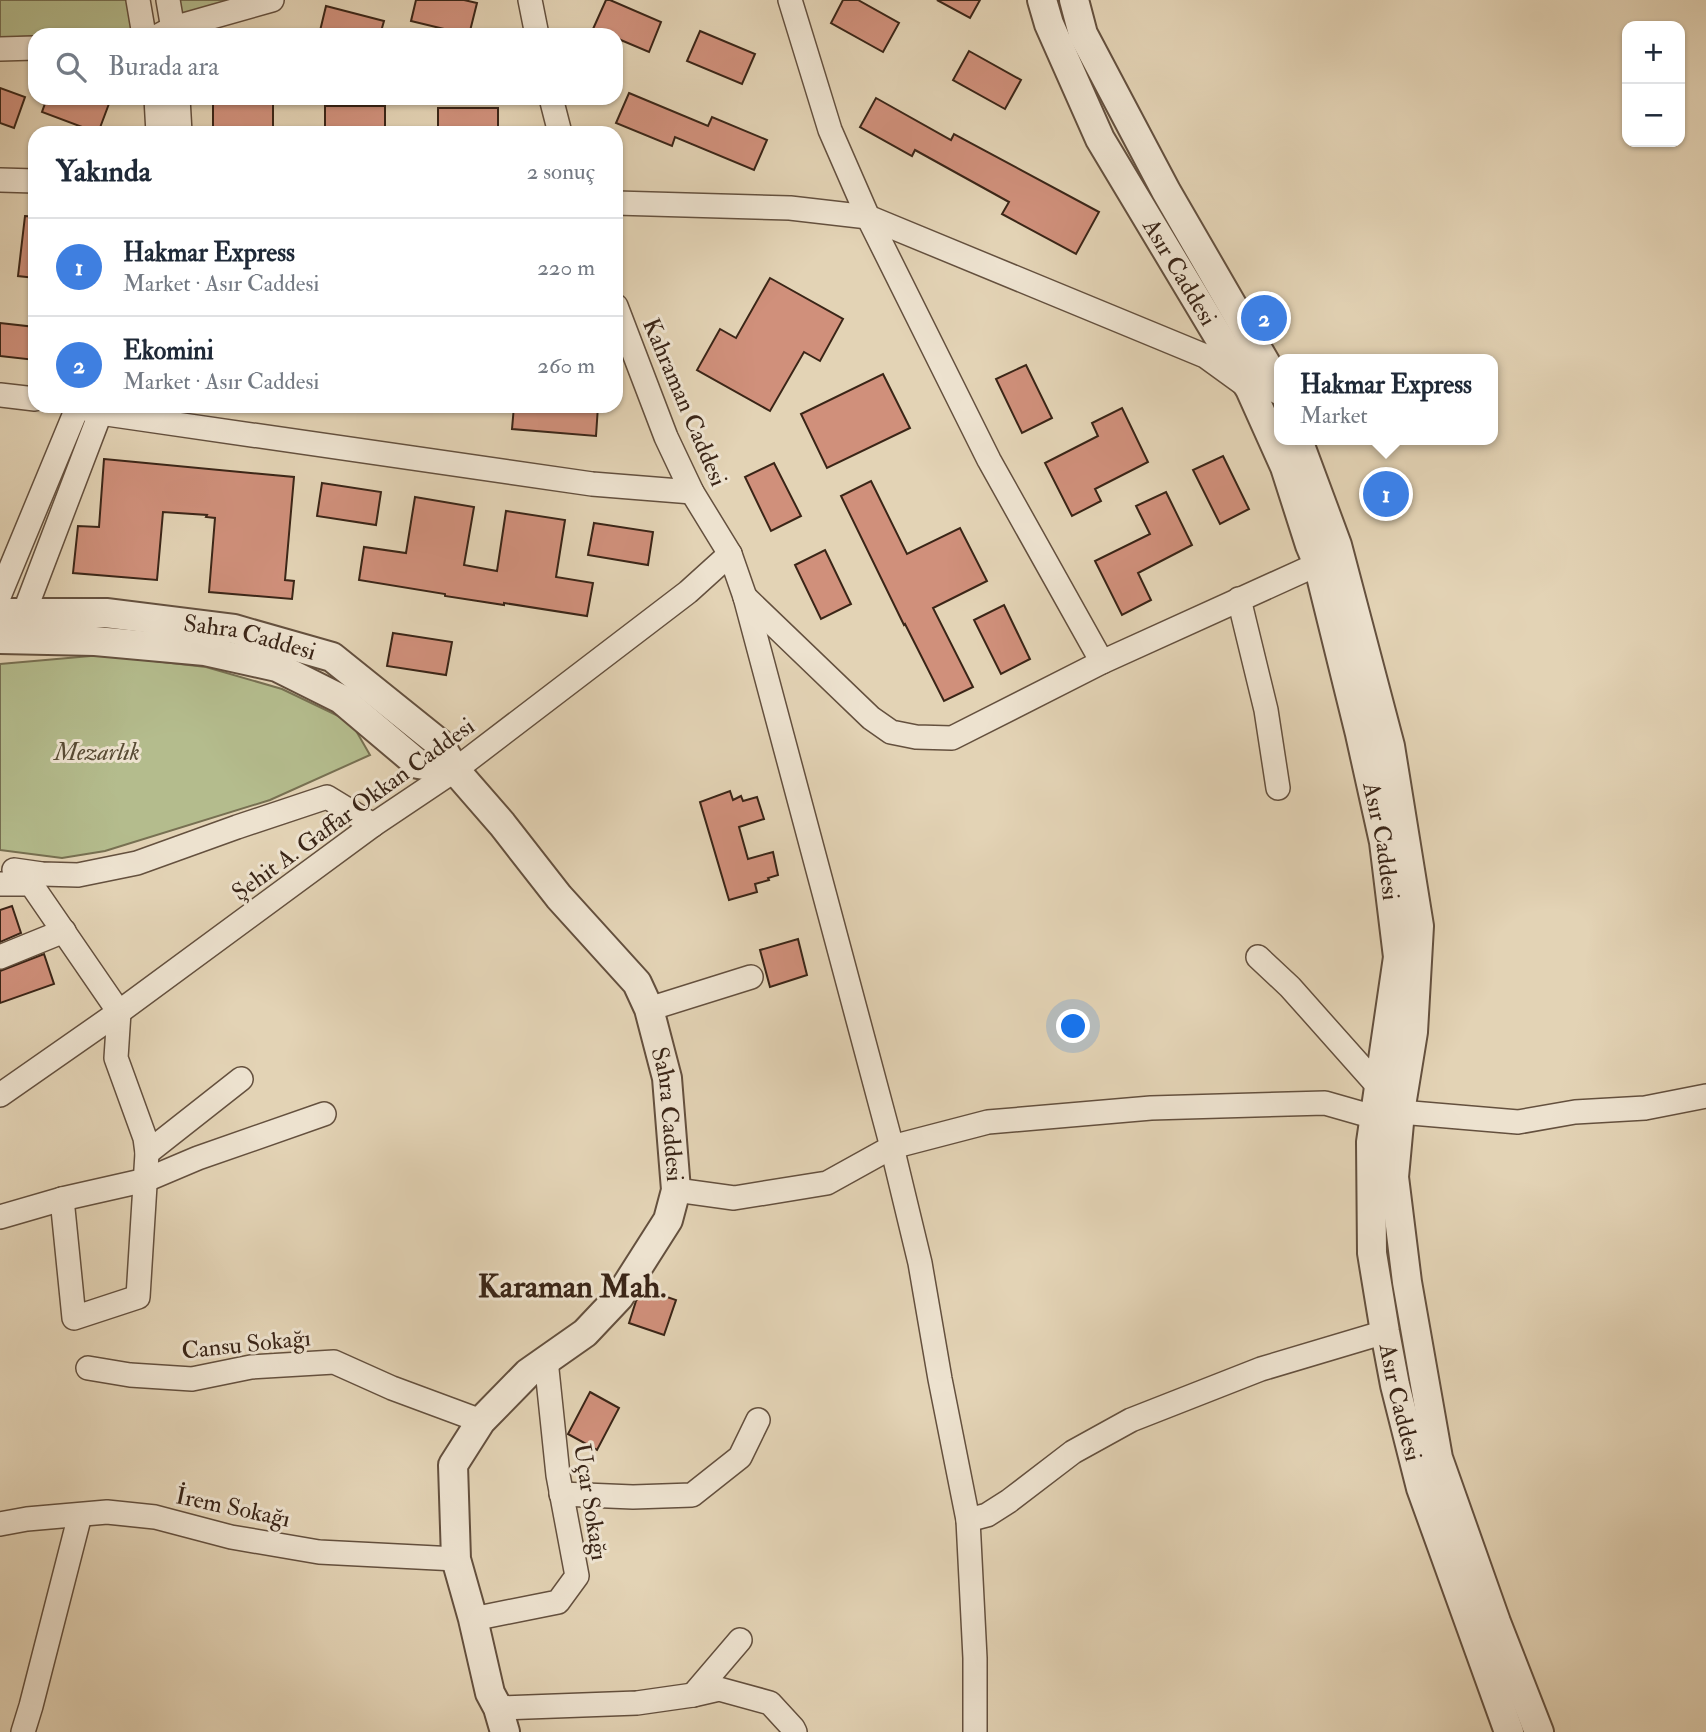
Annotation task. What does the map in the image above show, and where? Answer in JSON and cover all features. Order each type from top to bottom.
[{"type":"street","points":[[138,0],[143,28]]},
{"type":"street","points":[[168,0],[169,28]]},
{"type":"street","points":[[185,28],[272,0]]},
{"type":"street","points":[[530,0],[536,28]]},
{"type":"street","points":[[790,0],[830,130],[868,217],[989,460],[1102,663]]},
{"type":"street","name":"Asır Caddesi","points":[[1042,0],[1049,24],[1100,139],[1250,389],[1274,442]]},
{"type":"street","name":"Asır Caddesi","points":[[1074,0],[1083,34],[1166,191],[1274,378]]},
{"type":"street","points":[[0,49],[28,48]]},
{"type":"street","points":[[156,105],[158,126]]},
{"type":"street","points":[[178,105],[180,126]]},
{"type":"street","points":[[553,105],[558,126]]},
{"type":"street","points":[[0,180],[28,181]]},
{"type":"street","points":[[623,203],[790,208],[868,217],[1205,356],[1250,389]]},
{"type":"street","name":"Kahraman Caddesi","points":[[623,324],[666,437],[692,492],[730,554],[745,597],[892,1147],[920,1263],[968,1520],[975,1658],[975,1732]]},
{"type":"street","points":[[0,395],[28,398]]},
{"type":"street","points":[[0,594],[74,413]]},
{"type":"street","points":[[12,613],[101,413]]},
{"type":"street","points":[[122,413],[592,484],[692,492]]},
{"type":"street","name":"Asır Caddesi","points":[[1275,445],[1318,564],[1384,842],[1398,957],[1379,1087],[1387,1115],[1407,1282],[1438,1458],[1496,1622],[1539,1732]]},
{"type":"street","name":"Asır Caddesi","points":[[1300,445],[1337,545],[1390,746],[1419,926],[1413,1032],[1387,1115],[1371,1142],[1372,1253],[1395,1385],[1421,1488],[1509,1732]]},
{"type":"street","name":"Şehit A. Gaffar Okkan Caddesi","points":[[0,1096],[373,825],[455,770],[688,592],[730,554]]},
{"type":"street","points":[[745,597],[872,718],[891,732],[916,737],[952,738],[1102,663],[1318,564]]},
{"type":"street","points":[[1239,599],[1266,710],[1278,788]]},
{"type":"street","name":"Sahra Caddesi","points":[[12,613],[106,613],[234,629],[331,657],[439,743],[455,770],[502,824],[559,897],[636,983],[649,1009],[667,1077],[676,1190],[668,1220],[619,1297],[585,1333],[528,1373],[481,1421],[453,1465],[456,1559],[490,1693],[502,1720]]},
{"type":"street","name":"Sahra Caddesi","points":[[0,639],[95,641],[205,651],[277,667],[341,699],[418,764],[455,770]]},
{"type":"street","points":[[0,869],[42,874],[78,874],[137,863],[327,797],[373,825]]},
{"type":"street","points":[[0,884],[31,884],[119,1012],[116,1058],[145,1138],[146,1180],[138,1297],[74,1318],[62,1199]]},
{"type":"street","points":[[0,957],[64,931]]},
{"type":"street","points":[[1258,957],[1290,987],[1379,1087]]},
{"type":"street","points":[[649,1009],[751,978]]},
{"type":"street","points":[[146,1153],[241,1079]]},
{"type":"street","points":[[676,1190],[734,1198],[827,1182],[892,1147],[988,1122],[1151,1108],[1325,1103],[1387,1115],[1518,1122],[1575,1112],[1645,1108],[1706,1096]]},
{"type":"street","points":[[0,1217],[62,1199],[146,1180],[198,1158],[324,1114]]},
{"type":"street","points":[[968,1520],[987,1515],[1073,1452],[1131,1420],[1261,1369],[1385,1332]]},
{"type":"street","name":"Uçar Sokağı","points":[[473,1619],[558,1602],[577,1576],[558,1475],[546,1360]]},
{"type":"street","name":"Cansu Sokağı","points":[[88,1367],[131,1375],[192,1378],[251,1367],[334,1362],[392,1388],[481,1421]]},
{"type":"street","points":[[561,1494],[692,1496],[740,1457],[758,1420]]},
{"type":"street","name":"İrem Sokağı","points":[[0,1524],[107,1512],[155,1517],[230,1536],[318,1552],[456,1559]]},
{"type":"street","points":[[23,1732],[80,1516]]},
{"type":"street","points":[[693,1695],[740,1640]]},
{"type":"street","points":[[502,1720],[637,1703],[719,1689],[770,1703],[795,1732]]},
{"type":"green space","points":[[0,0],[131,0],[136,28],[28,28],[28,36],[0,38]]},
{"type":"green space","points":[[175,0],[240,0],[179,19]]},
{"type":"green space","name":"Mezarlık","points":[[102,655],[206,667],[282,689],[351,722],[370,755],[270,800],[105,851],[62,858],[0,850],[0,664]]},
{"type":"building","points":[[416,0],[464,0],[477,3],[471,28],[440,28],[411,21]]},
{"type":"building","points":[[606,0],[661,22],[649,52],[623,41],[623,28],[593,28]]},
{"type":"building","points":[[843,0],[858,0],[899,23],[883,52],[831,23]]},
{"type":"building","points":[[937,0],[980,0],[970,18]]},
{"type":"building","points":[[326,6],[384,21],[382,28],[321,28]]},
{"type":"building","points":[[700,31],[755,54],[742,84],[687,61]]},
{"type":"building","points":[[969,51],[1021,80],[1005,109],[953,80]]},
{"type":"building","points":[[0,88],[25,97],[14,128],[0,123]]},
{"type":"building","points":[[629,93],[708,126],[712,117],[767,140],[754,170],[675,137],[672,146],[616,123]]},
{"type":"building","points":[[876,98],[951,140],[954,134],[1099,212],[1076,254],[1002,214],[1009,202],[915,150],[912,156],[860,127]]},
{"type":"building","points":[[44,105],[108,105],[101,126],[79,126],[42,112]]},
{"type":"building","points":[[213,105],[273,105],[273,126],[213,126]]},
{"type":"building","points":[[325,106],[385,106],[385,126],[325,126]]},
{"type":"building","points":[[438,108],[498,108],[498,126],[438,126]]},
{"type":"building","points":[[25,216],[28,216],[28,277],[18,276]]},
{"type":"building","points":[[770,278],[843,319],[820,361],[804,352],[770,411],[697,370],[720,329],[736,338]]},
{"type":"building","points":[[0,323],[28,326],[28,359],[0,356]]},
{"type":"building","points":[[1026,365],[1052,418],[1022,433],[996,379]]},
{"type":"building","points":[[883,374],[910,428],[827,468],[801,414]]},
{"type":"building","points":[[1122,408],[1148,462],[1095,489],[1101,501],[1072,516],[1045,463],[1098,436],[1092,423]]},
{"type":"building","points":[[513,413],[598,413],[596,436],[512,429]]},
{"type":"building","points":[[1223,456],[1249,509],[1220,524],[1193,470]]},
{"type":"building","points":[[104,459],[294,477],[285,580],[294,581],[292,599],[209,592],[215,518],[206,517],[207,515],[163,512],[157,580],[73,573],[78,526],[99,527]]},
{"type":"building","points":[[774,463],[801,516],[771,531],[745,477]]},
{"type":"building","points":[[871,481],[907,554],[960,528],[987,581],[933,608],[973,687],[944,701],[841,496]]},
{"type":"building","points":[[322,483],[381,492],[376,525],[317,516]]},
{"type":"building","points":[[1166,492],[1192,545],[1138,573],[1151,600],[1122,615],[1095,561],[1150,534],[1136,506]]},
{"type":"building","points":[[415,497],[474,507],[464,565],[497,571],[506,511],[565,520],[556,577],[593,583],[587,616],[445,596],[359,580],[364,547],[406,553]]},
{"type":"building","points":[[594,523],[653,532],[648,565],[588,555]]},
{"type":"building","points":[[825,550],[851,604],[821,619],[795,565]]},
{"type":"building","points":[[1004,605],[1030,659],[1001,674],[974,620]]},
{"type":"building","points":[[393,633],[452,642],[446,675],[387,666]]},
{"type":"building","points":[[730,791],[733,800],[741,796],[743,801],[757,797],[764,819],[739,827],[748,859],[773,852],[778,875],[755,884],[757,892],[729,900],[700,802]]},
{"type":"building","points":[[12,906],[21,933],[0,942],[0,910]]},
{"type":"building","points":[[798,939],[807,975],[770,987],[760,950]]},
{"type":"building","points":[[44,954],[54,984],[0,1003],[0,971]]},
{"type":"building","points":[[644,1289],[676,1300],[664,1335],[629,1323],[636,1301]]},
{"type":"building","points":[[590,1392],[619,1408],[597,1450],[568,1434]]},
{"type":"place","name":"Ekomini","points":[[1264,318]]},
{"type":"place","name":"Hakmar Express","points":[[1386,494]]},
{"type":"district","name":"Karaman Mah.","points":[[572,1286]]}]
